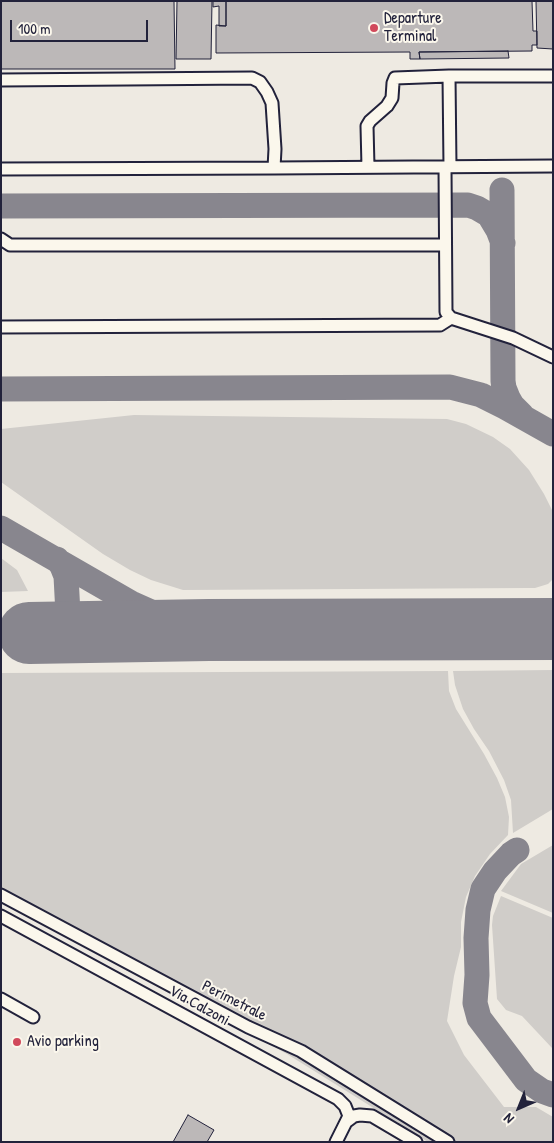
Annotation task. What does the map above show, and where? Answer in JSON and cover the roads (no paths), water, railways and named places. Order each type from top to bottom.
[{"type":"street","points":[[449,76],[445,245],[446,312],[451,318],[513,338],[553,357]]},
{"type":"street","points":[[368,167],[367,126],[387,106],[392,98],[395,78],[553,76]]},
{"type":"street","points":[[1,80],[252,78],[260,82],[272,103],[275,149],[274,168]]},
{"type":"street","points":[[1,169],[553,166]]},
{"type":"street","points":[[1,239],[10,245],[445,245]]},
{"type":"street","points":[[1,326],[440,325],[451,318]]},
{"type":"street","name":"Perimetrale","points":[[1,895],[248,1027],[301,1051],[448,1142]]},
{"type":"street","name":"Via Calzoni","points":[[1,916],[338,1099],[345,1106],[349,1116],[346,1122]]},
{"type":"street","points":[[1,999],[33,1017]]},
{"type":"street","points":[[336,1142],[346,1122],[360,1114],[372,1116],[416,1142]]},
{"type":"place","name":"Departure Terminal","points":[[374,28]]},
{"type":"place","name":"Avio parking","points":[[17,1042]]}]
